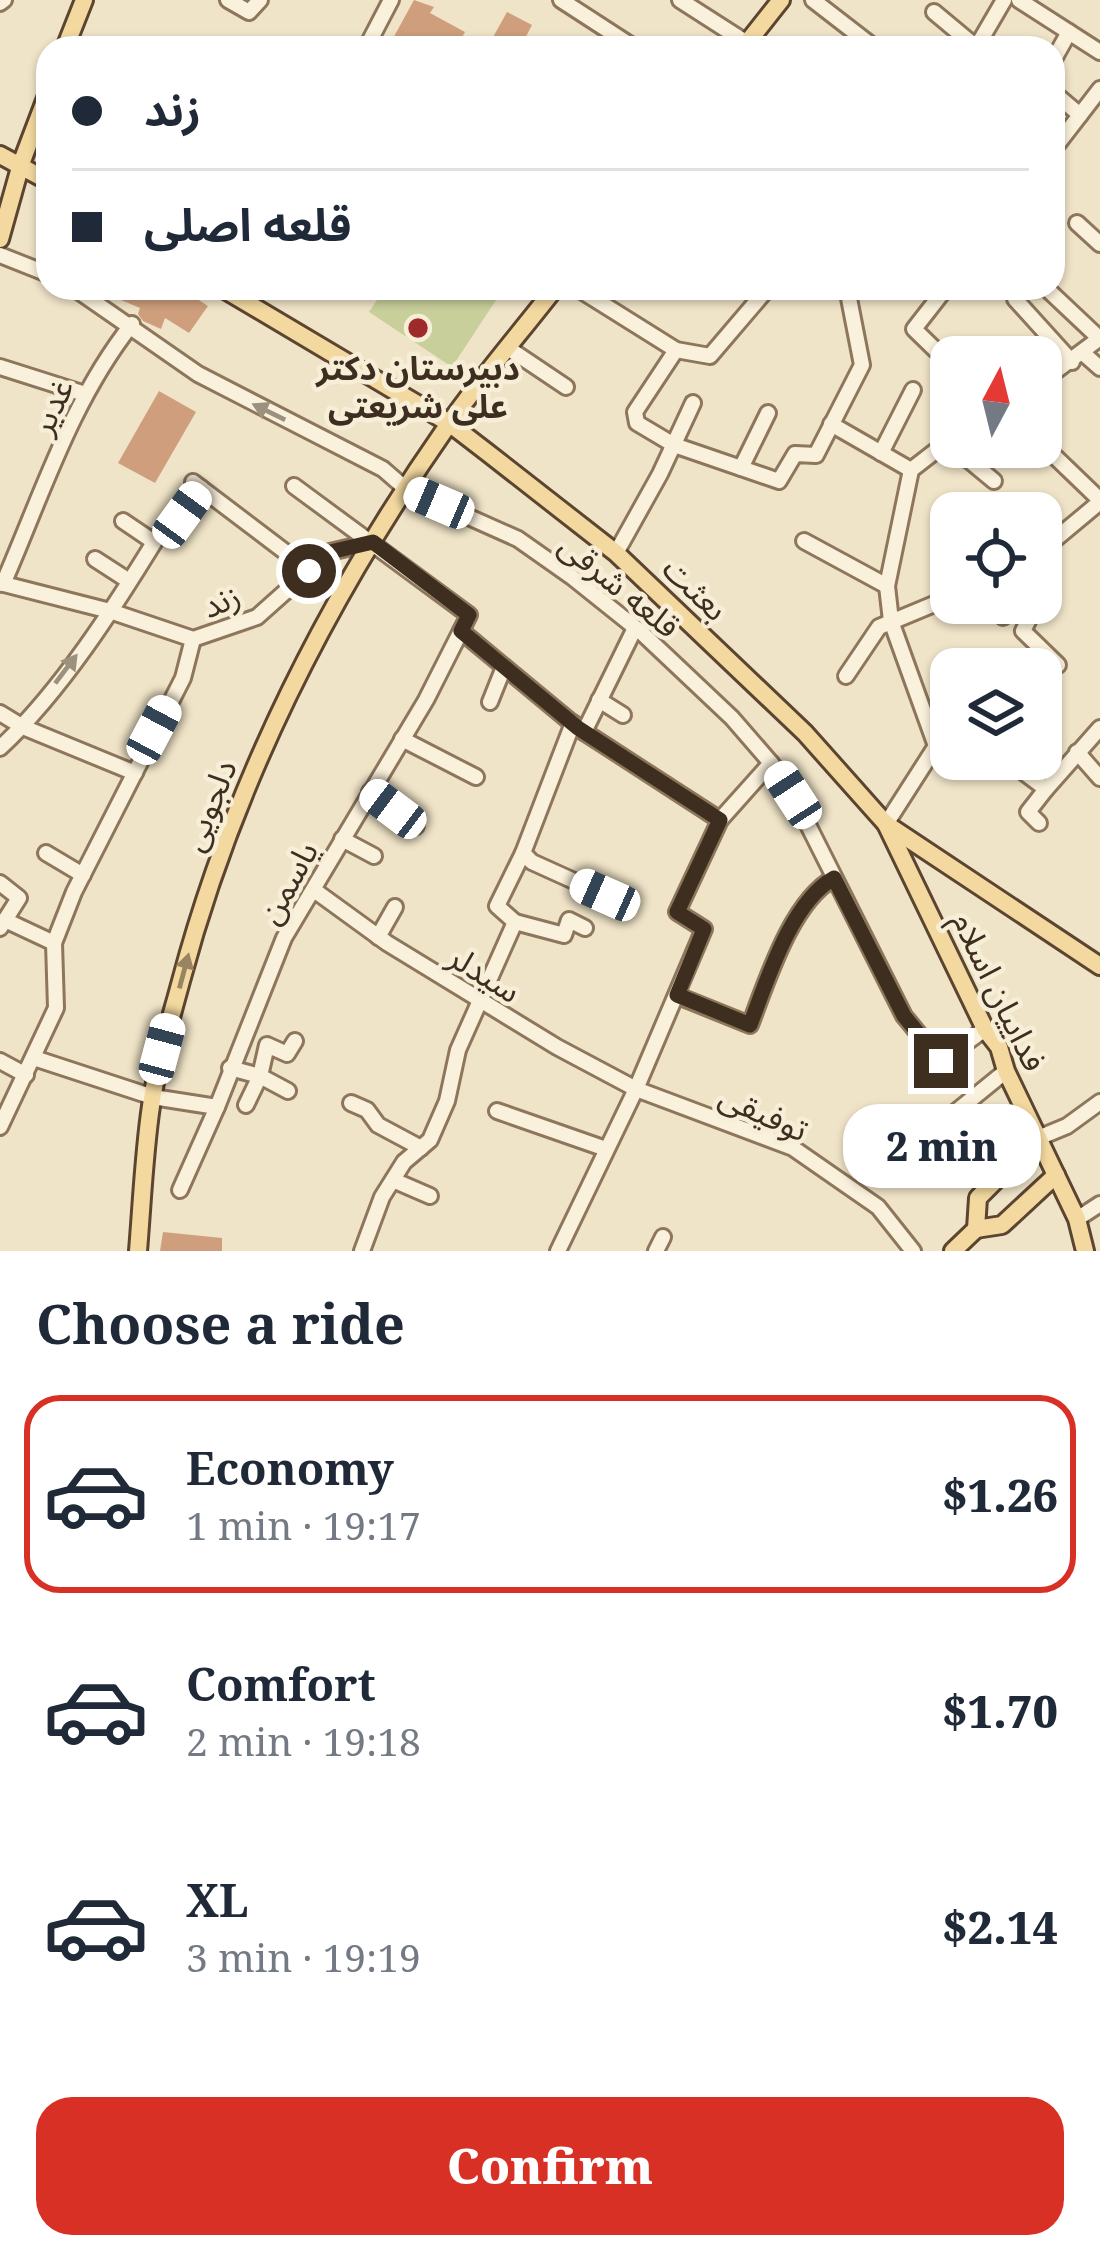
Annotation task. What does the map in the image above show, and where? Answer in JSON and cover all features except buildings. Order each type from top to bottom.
[{"type":"main road","points":[[70,36],[84,0]]},
{"type":"main road","points":[[751,36],[776,2]]},
{"type":"main road","points":[[0,239],[36,127]]},
{"type":"main road","points":[[0,155],[36,173]]},
{"type":"main road","name":"بعثت","points":[[244,300],[449,423],[616,553],[806,733],[886,824],[1100,966]]},
{"type":"main road","name":"دلجویی","points":[[138,1251],[153,1097],[188,954],[251,774],[290,690],[373,542],[449,423],[546,300]]},
{"type":"main road","name":"فداییان اسلام","points":[[886,824],[985,1029],[999,1047],[1006,1072],[1077,1219],[1085,1251]]},
{"type":"main road","points":[[976,1229],[978,1198],[1038,1138]]},
{"type":"main road","points":[[953,1251],[976,1229],[1002,1225],[1056,1175]]},
{"type":"street","points":[[229,0],[255,6]]},
{"type":"street","points":[[372,36],[392,0]]},
{"type":"street","points":[[561,0],[616,36]]},
{"type":"street","points":[[680,0],[732,36]]},
{"type":"street","points":[[813,0],[859,36]]},
{"type":"street","points":[[983,36],[1004,0]]},
{"type":"street","points":[[1019,0],[1100,52]]},
{"type":"street","points":[[934,12],[962,36]]},
{"type":"street","points":[[1065,39],[1069,32]]},
{"type":"street","points":[[1065,134],[1100,89]]},
{"type":"street","points":[[1065,102],[1080,115]]},
{"type":"street","points":[[1077,223],[1100,244]]},
{"type":"street","points":[[0,255],[36,269]]},
{"type":"street","name":"قلعه شرقی","points":[[93,300],[198,374],[383,469],[406,489],[518,539],[635,628],[732,718],[771,763],[793,795],[904,1016],[941,1061],[985,1029]]},
{"type":"street","points":[[597,300],[676,350],[710,356],[758,300]]},
{"type":"street","points":[[676,350],[635,412],[637,423],[674,445],[779,482],[794,454],[816,454],[862,365],[849,300]]},
{"type":"street","points":[[930,345],[914,329],[937,300]]},
{"type":"street","points":[[1016,300],[1077,358],[1100,368]]},
{"type":"street","points":[[1059,300],[1100,338],[1062,368]]},
{"type":"street","name":"غدیر","points":[[1,584],[85,394],[131,324]]},
{"type":"street","points":[[508,348],[566,387]]},
{"type":"street","points":[[0,367],[85,394]]},
{"type":"street","points":[[881,453],[914,390]]},
{"type":"street","points":[[616,553],[693,404]]},
{"type":"street","points":[[741,468],[768,413]]},
{"type":"street","points":[[831,424],[911,470]]},
{"type":"street","points":[[930,457],[911,470],[887,586],[891,620],[930,717]]},
{"type":"street","points":[[1062,466],[1099,506],[1062,535]]},
{"type":"street","points":[[979,468],[994,481]]},
{"type":"street","points":[[0,748],[23,727],[110,611],[197,485],[309,571]]},
{"type":"street","points":[[294,487],[469,615],[461,631],[578,727],[720,820]]},
{"type":"street","points":[[123,521],[154,542]]},
{"type":"street","points":[[804,541],[887,586]]},
{"type":"street","name":"زند","points":[[1,584],[110,611],[193,639],[257,617],[330,552],[373,542]]},
{"type":"street","points":[[95,559],[129,581]]},
{"type":"street","points":[[846,676],[879,627],[930,605]]},
{"type":"street","points":[[1026,624],[1023,631],[1040,648]]},
{"type":"street","points":[[584,928],[569,920],[564,935],[515,922],[497,907],[578,727],[599,700],[635,628]]},
{"type":"street","name":"یاسمن","points":[[180,1190],[284,938],[461,631]]},
{"type":"street","points":[[0,1127],[56,1008],[53,944],[183,678],[193,639]]},
{"type":"street","points":[[490,702],[504,667]]},
{"type":"street","points":[[599,700],[623,715]]},
{"type":"street","points":[[0,712],[23,727],[135,773]]},
{"type":"street","points":[[1039,823],[1028,812],[1100,728]]},
{"type":"street","points":[[402,739],[476,777]]},
{"type":"street","points":[[1077,752],[1100,778]]},
{"type":"street","points":[[558,1251],[636,1089],[704,929],[677,912],[720,820],[771,763]]},
{"type":"street","points":[[886,824],[930,766]]},
{"type":"street","points":[[1034,780],[1046,789]]},
{"type":"street","points":[[370,792],[416,826]]},
{"type":"street","points":[[342,839],[374,856]]},
{"type":"street","points":[[46,853],[83,875]]},
{"type":"street","points":[[523,854],[605,895]]},
{"type":"street","points":[[677,995],[750,1025],[803,906],[819,886],[834,878]]},
{"type":"street","points":[[0,883],[19,898],[3,924],[53,944]]},
{"type":"street","name":"سیدلر","points":[[314,890],[480,1003],[636,1089]]},
{"type":"street","points":[[378,937],[395,907]]},
{"type":"street","points":[[362,1251],[382,1197],[430,1140],[447,1101],[458,1050],[515,922]]},
{"type":"street","points":[[246,1105],[267,1046],[286,1054],[295,1041]]},
{"type":"street","points":[[34,1058],[153,1097],[217,1107]]},
{"type":"street","points":[[0,1061],[26,1075]]},
{"type":"street","points":[[230,1068],[260,1076],[288,1091]]},
{"type":"street","points":[[920,1141],[1006,1072]]},
{"type":"street","name":"توفیقی","points":[[636,1089],[793,1148],[878,1208],[913,1251]]},
{"type":"street","points":[[1038,1138],[1067,1126],[1100,1102]]},
{"type":"street","points":[[351,1103],[367,1110],[378,1125],[421,1148]]},
{"type":"street","points":[[497,1111],[606,1149]]},
{"type":"street","points":[[904,1126],[936,1158]]},
{"type":"street","points":[[393,1180],[430,1196]]},
{"type":"street","points":[[1077,1219],[1100,1204]]},
{"type":"green space","points":[[377,300],[496,300],[452,367],[369,312]]},
{"type":"place","name":"دبیرستان دکتر علی شریعتی","points":[[418,328]]},
{"type":"route","points":[[309,571],[330,552],[373,542],[469,615],[461,631],[578,728],[720,820],[677,912],[704,929],[677,995],[750,1025],[803,906],[819,886],[834,878],[904,1016],[941,1061]]}]
